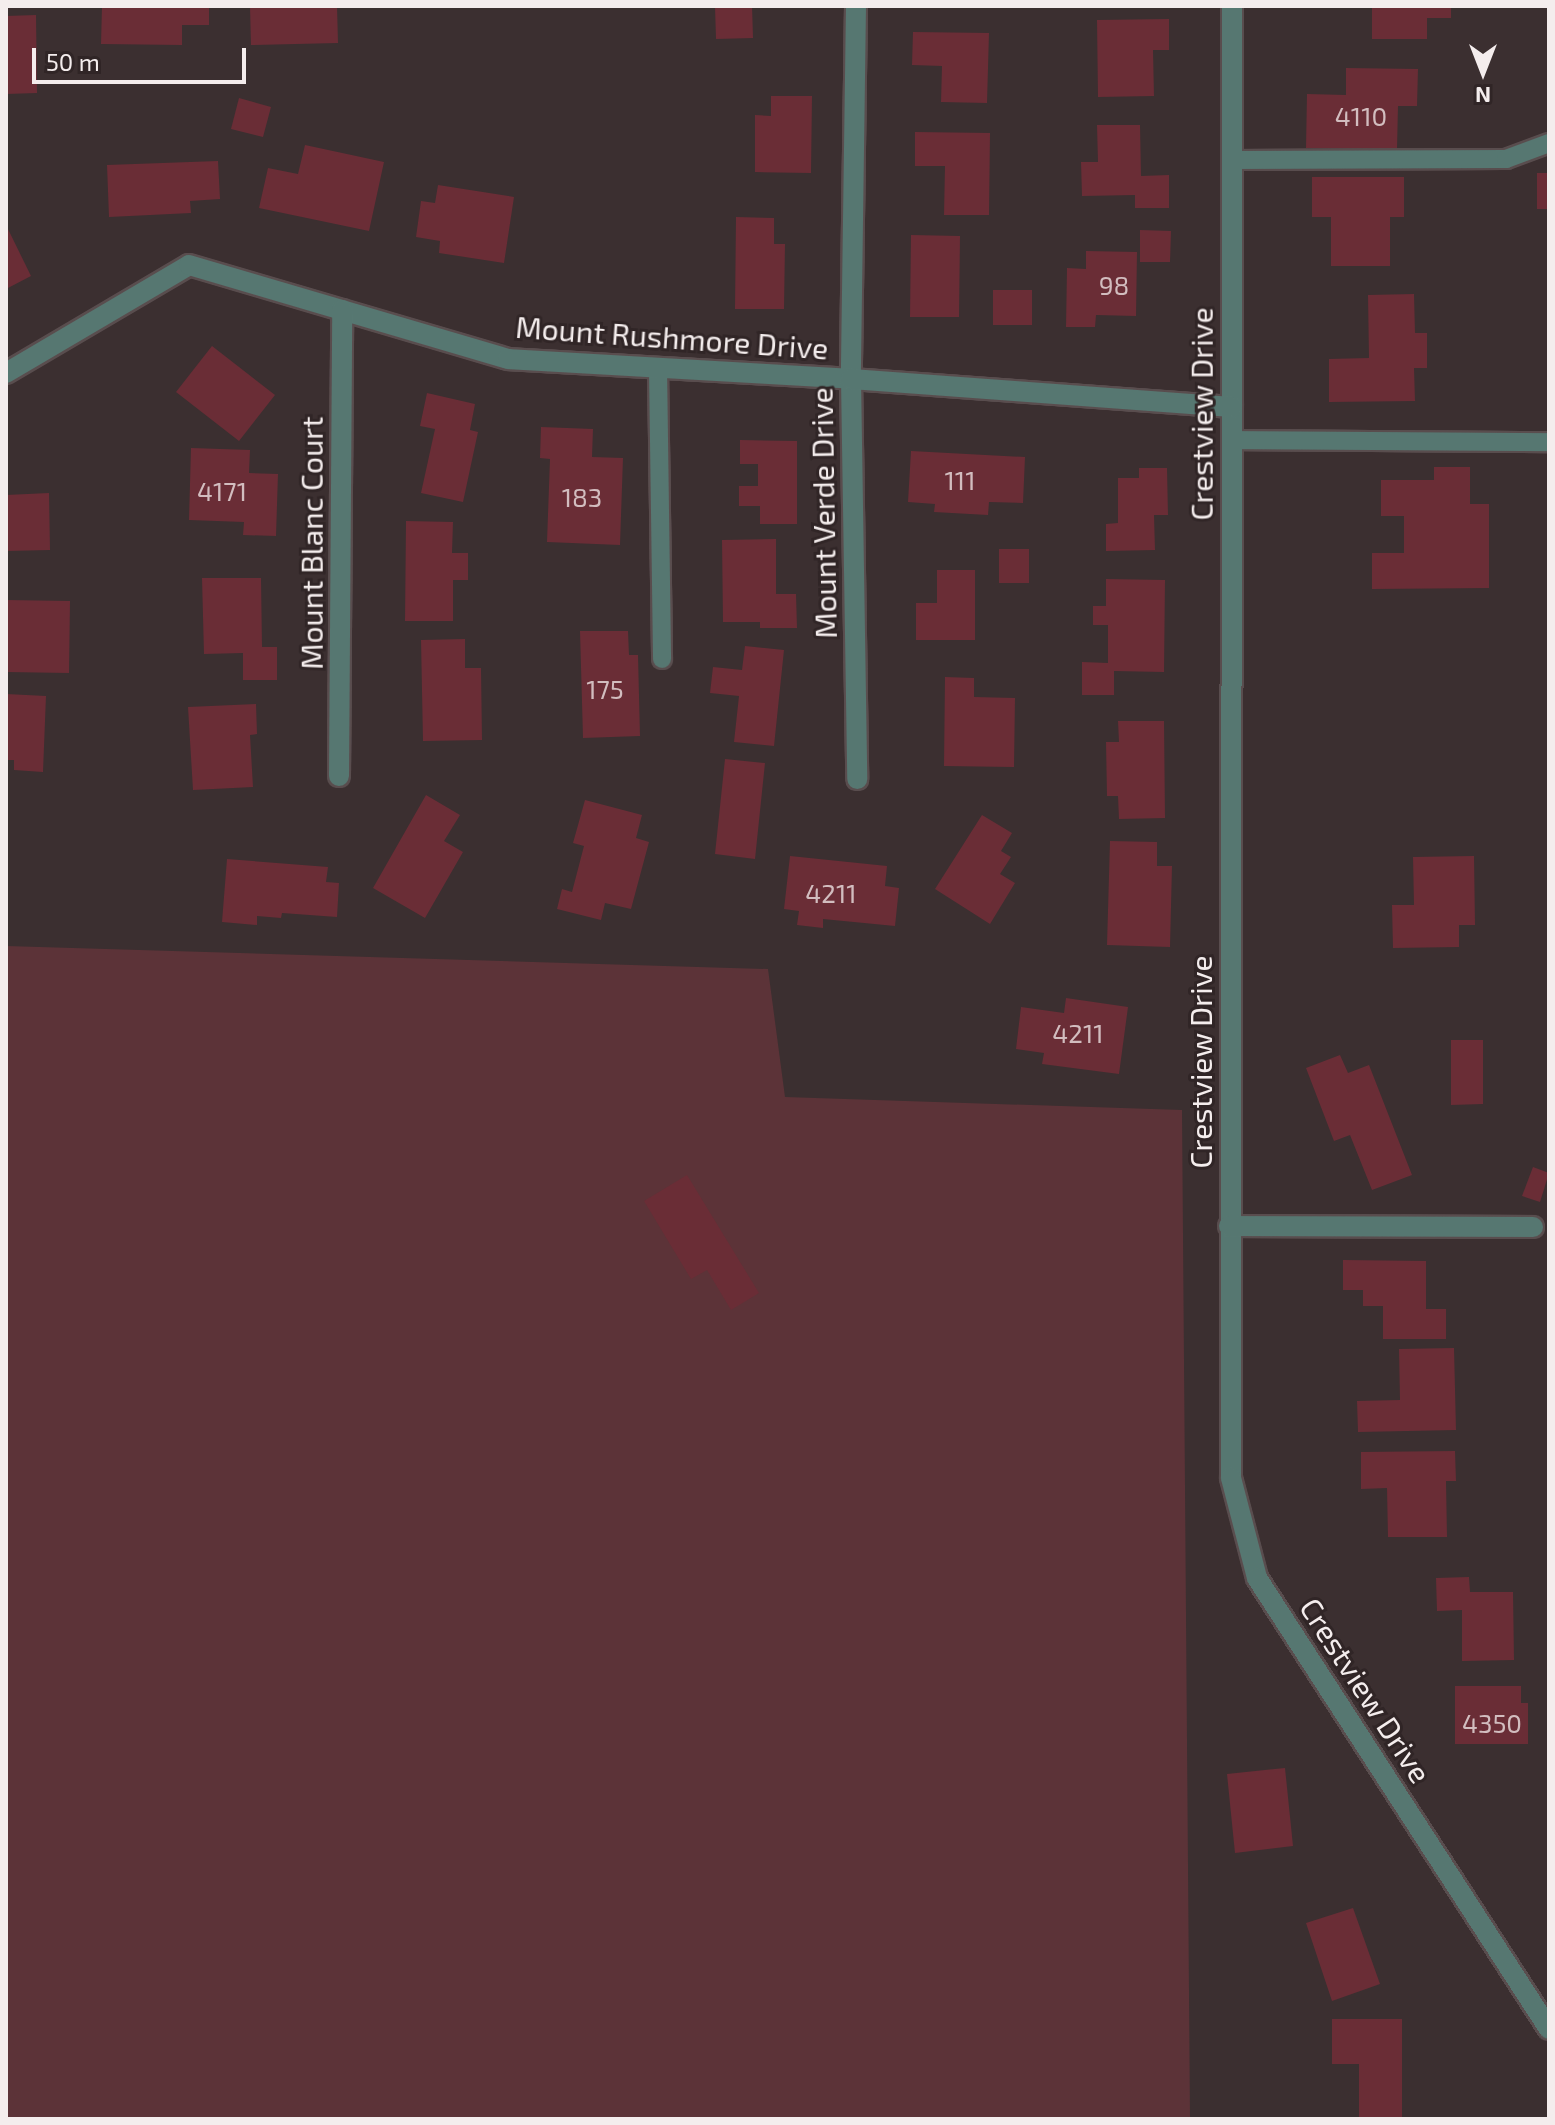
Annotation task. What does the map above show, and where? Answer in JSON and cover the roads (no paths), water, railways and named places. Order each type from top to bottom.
[{"type":"street","name":"Mount Verde Drive","points":[[856,6],[851,379],[857,779]]},
{"type":"street","name":"Crestview Drive","points":[[1232,6],[1231,1478],[1257,1578],[1549,2029]]},
{"type":"street","name":"Mount Rushmore Drive","points":[[6,373],[189,265],[508,359],[851,379],[1232,407]]},
{"type":"street","name":"Mount Blanc Court","points":[[339,776],[342,310]]},
{"type":"street","points":[[1229,1226],[1533,1227]]},
{"type":"lane","points":[[1232,160],[1506,159],[1549,143]]},
{"type":"lane","points":[[658,368],[662,659]]},
{"type":"lane","points":[[1231,440],[1549,442]]}]
